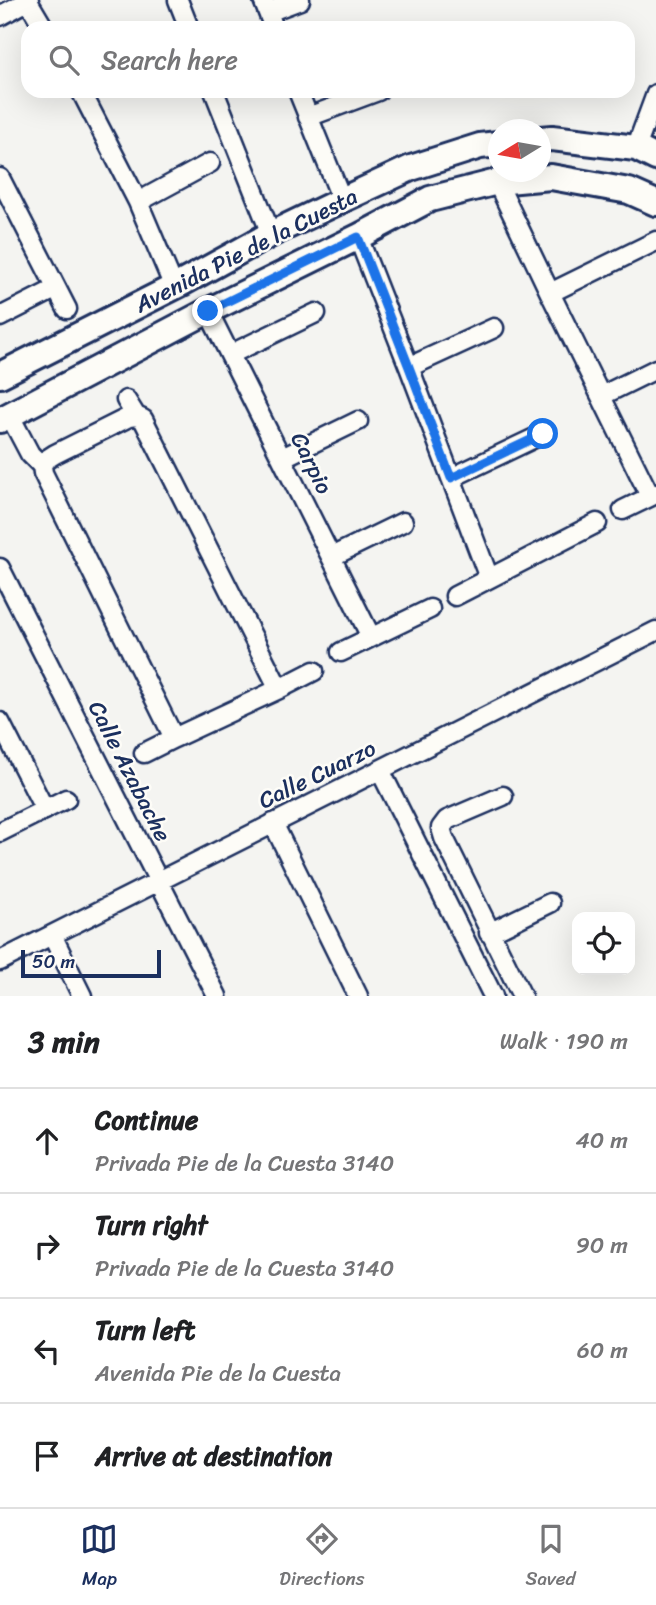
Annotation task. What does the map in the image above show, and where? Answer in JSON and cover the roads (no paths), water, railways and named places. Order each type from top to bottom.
[{"type":"main road","points":[[551,138],[646,153]]},
{"type":"main road","name":"Avenida Pie de la Cuesta","points":[[0,376],[271,234],[342,200],[411,168],[488,145]]},
{"type":"main road","name":"Avenida Pie de la Cuesta","points":[[551,177],[629,191],[656,203]]},
{"type":"main road","name":"Avenida Pie de la Cuesta","points":[[5,418],[208,311],[430,199],[497,182]]},
{"type":"street","points":[[0,16],[28,0],[40,21]]},
{"type":"street","points":[[178,0],[186,21]]},
{"type":"street","points":[[268,13],[300,0]]},
{"type":"street","points":[[646,153],[656,94]]},
{"type":"street","points":[[90,98],[174,287]]},
{"type":"street","points":[[217,98],[271,234]]},
{"type":"street","points":[[301,98],[342,200]]},
{"type":"street","points":[[308,117],[359,98]]},
{"type":"street","points":[[138,202],[210,163]]},
{"type":"street","points":[[0,178],[67,309]]},
{"type":"street","points":[[497,182],[601,396],[653,495],[623,510]]},
{"type":"street","points":[[358,237],[489,578]]},
{"type":"street","points":[[550,293],[656,241]]},
{"type":"street","points":[[0,317],[55,289]]},
{"type":"street","name":"Carpio","points":[[208,311],[371,637]]},
{"type":"street","points":[[231,354],[316,313]]},
{"type":"street","points":[[409,367],[494,328]]},
{"type":"street","points":[[601,396],[656,369]]},
{"type":"street","points":[[126,400],[136,416]]},
{"type":"street","points":[[174,738],[43,473],[42,466],[44,461],[55,454],[129,417],[143,419],[279,690]]},
{"type":"street","points":[[5,418],[30,454],[42,466]]},
{"type":"street","points":[[282,458],[358,421]]},
{"type":"street","points":[[451,478],[543,434]]},
{"type":"street","points":[[331,557],[403,522]]},
{"type":"street","points":[[455,596],[597,523]]},
{"type":"street","name":"Calle Azabache","points":[[0,568],[216,996]]},
{"type":"street","points":[[341,652],[430,610]]},
{"type":"street","name":"Calle Cuarzo","points":[[0,961],[656,631]]},
{"type":"street","points":[[144,753],[314,671]]},
{"type":"street","points":[[0,722],[45,810]]},
{"type":"street","points":[[380,770],[493,996]]},
{"type":"street","points":[[503,796],[447,820],[441,828],[443,838],[522,996]]},
{"type":"street","points":[[0,832],[65,799]]},
{"type":"street","points":[[273,823],[358,996]]},
{"type":"street","points":[[489,933],[550,903]]},
{"type":"street","points":[[52,935],[82,996]]}]
